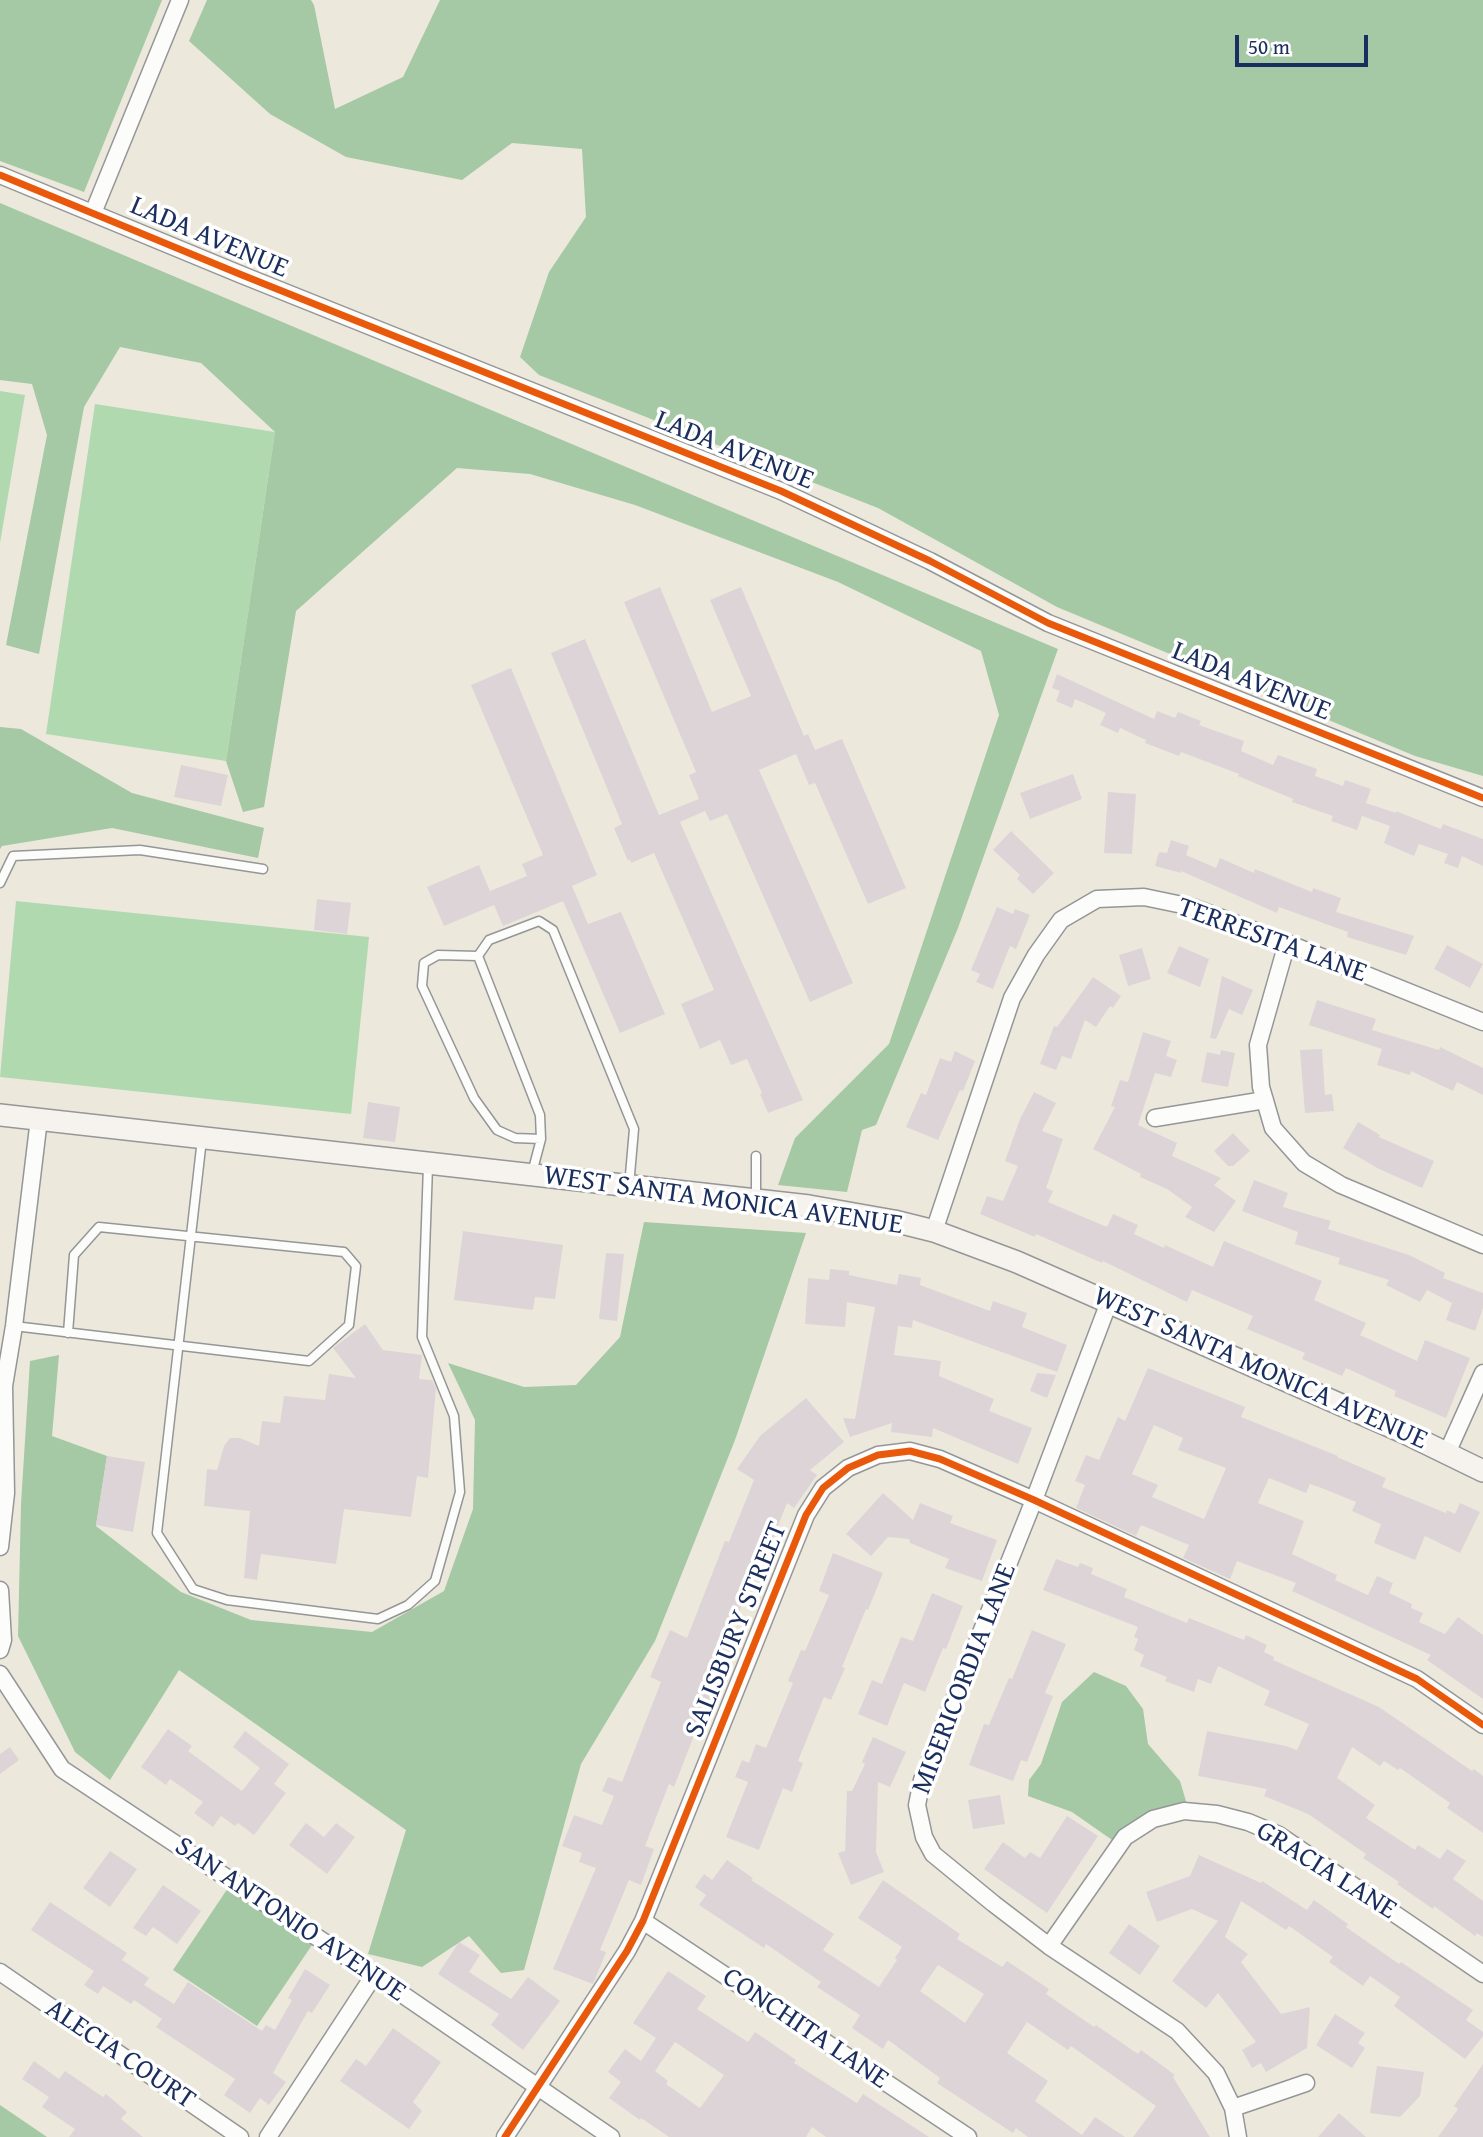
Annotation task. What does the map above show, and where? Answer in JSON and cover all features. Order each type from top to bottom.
[{"type":"main road","name":"WEST SANTA MONICA AVENUE","points":[[0,1115],[756,1200],[852,1214],[934,1231],[1017,1262],[1109,1302],[1483,1471]]},
{"type":"street","points":[[93,213],[180,0]]},
{"type":"street","name":"LADA AVENUE","points":[[0,175],[781,491],[930,561],[1048,623],[1483,798]]},
{"type":"street","name":"TERRESITA LANE","points":[[934,1231],[1013,998],[1036,955],[1061,920],[1097,899],[1144,897],[1192,907],[1483,1022]]},
{"type":"street","points":[[1287,943],[1258,1045],[1261,1087],[1273,1128],[1304,1163],[1341,1185],[1483,1245]]},
{"type":"street","points":[[1155,1118],[1265,1100]]},
{"type":"street","points":[[0,1547],[6,1493],[2,1386],[14,1326],[39,1119]]},
{"type":"street","name":"MISERICORDIA LANE","points":[[1109,1302],[1034,1500],[922,1780],[917,1805],[924,1836],[933,1854],[1049,1946],[1177,2031],[1216,2073],[1233,2108],[1238,2137]]},
{"type":"street","points":[[1447,1453],[1483,1373]]},
{"type":"street","name":"SALISBURY STREET","points":[[505,2137],[627,1951],[643,1921],[806,1516],[823,1488],[848,1468],[868,1459],[910,1451],[940,1460],[1034,1500],[1417,1679],[1483,1725]]},
{"type":"street","points":[[0,1590],[3,1640],[0,1650]]},
{"type":"street","name":"SAN ANTONIO AVENUE","points":[[0,1674],[62,1769],[611,2137]]},
{"type":"street","name":"GRACIA LANE","points":[[1049,1946],[1125,1837],[1153,1819],[1184,1811],[1217,1814],[1248,1822],[1279,1835],[1483,1974]]},
{"type":"street","name":"CONCHITA LANE","points":[[643,1921],[968,2137]]},
{"type":"street","name":"ALECIA COURT","points":[[0,1972],[240,2137]]},
{"type":"street","points":[[268,2137],[374,1976]]},
{"type":"street","points":[[1233,2108],[1306,2083]]},
{"type":"lane","points":[[0,883],[13,856],[140,850],[263,869]]},
{"type":"lane","points":[[478,956],[489,940],[539,921],[553,930],[634,1129],[629,1186]]},
{"type":"lane","points":[[478,956],[438,955],[424,963],[422,986],[474,1098],[497,1130],[515,1138],[541,1139]]},
{"type":"lane","points":[[478,956],[541,1115],[541,1139],[531,1174]]},
{"type":"lane","points":[[202,1137],[157,1533],[192,1589],[228,1600],[379,1619],[408,1605],[435,1581],[460,1492],[454,1416],[422,1337],[428,1163]]},
{"type":"lane","points":[[756,1156],[756,1200]]},
{"type":"lane","points":[[14,1326],[68,1333],[309,1361],[349,1325],[356,1266],[344,1252],[99,1227],[74,1255],[68,1333]]},
{"type":"green space","points":[[0,0],[162,0],[84,192],[0,161]]},
{"type":"green space","points":[[207,0],[311,0],[335,109],[403,77],[440,0],[1483,0],[1483,776],[1415,756],[1057,607],[878,508],[539,375],[520,357],[549,272],[586,217],[582,149],[512,143],[462,180],[346,157],[270,114],[189,41]]},
{"type":"green space","points":[[0,203],[1058,649],[958,928],[876,1125],[862,1130],[847,1192],[778,1185],[795,1138],[889,1044],[999,715],[981,651],[838,582],[635,505],[530,474],[457,468],[296,611],[264,807],[243,812],[226,761],[275,432],[201,363],[120,347],[84,407],[39,654],[6,645],[47,435],[32,384],[0,380]]},
{"type":"green space","points":[[0,391],[25,395],[0,543]]},
{"type":"green space","points":[[95,404],[275,432],[226,761],[46,734]]},
{"type":"green space","points":[[0,727],[21,729],[132,793],[264,828],[258,858],[112,828],[2,846],[0,849]]},
{"type":"green space","points":[[16,901],[369,937],[351,1114],[0,1077]]},
{"type":"green space","points":[[644,1222],[806,1233],[735,1440],[655,1641],[581,1764],[524,1970],[501,1973],[469,1936],[422,1967],[368,1954],[406,1830],[179,1670],[110,1780],[75,1752],[18,1636],[21,1504],[30,1361],[59,1355],[52,1436],[107,1456],[96,1526],[181,1592],[251,1620],[372,1632],[444,1591],[473,1509],[475,1420],[448,1363],[524,1387],[576,1385],[620,1337]]},
{"type":"green space","points":[[1094,1672],[1126,1686],[1143,1709],[1148,1744],[1180,1781],[1188,1808],[1115,1842],[1072,1812],[1028,1796],[1029,1780],[1041,1764],[1062,1702]]},
{"type":"green space","points":[[228,1888],[312,1945],[257,2026],[173,1970]]},
{"type":"green space","points":[[0,2105],[47,2137],[0,2137]]},
{"type":"building","points":[[660,587],[712,712],[751,696],[710,600],[741,587],[804,736],[808,734],[815,750],[842,739],[906,888],[868,904],[815,783],[809,785],[796,754],[759,770],[853,983],[810,1002],[727,814],[710,821],[705,811],[680,822],[803,1100],[768,1113],[747,1059],[731,1065],[720,1040],[700,1049],[681,1004],[714,990],[654,853],[631,863],[630,859],[628,861],[614,828],[622,824],[551,653],[585,639],[659,815],[699,799],[689,775],[696,772],[624,602]]},
{"type":"building","points":[[511,668],[597,875],[572,886],[588,924],[621,912],[665,1014],[620,1033],[563,901],[503,926],[494,905],[444,926],[427,887],[479,865],[490,891],[527,876],[522,864],[543,855],[471,685]]},
{"type":"building","points":[[1057,674],[1154,719],[1157,711],[1175,718],[1178,712],[1201,721],[1199,725],[1244,741],[1241,751],[1273,765],[1278,755],[1317,769],[1315,776],[1343,786],[1345,780],[1371,789],[1366,803],[1396,811],[1441,829],[1443,824],[1483,839],[1483,866],[1462,856],[1458,868],[1444,863],[1448,854],[1419,844],[1414,856],[1384,843],[1390,826],[1362,816],[1357,830],[1331,821],[1333,816],[1292,802],[1293,799],[1238,776],[1239,774],[1181,752],[1179,756],[1145,743],[1146,740],[1120,728],[1118,733],[1100,725],[1106,713],[1075,699],[1072,708],[1056,701],[1060,691],[1052,688]]},
{"type":"building","points":[[181,765],[228,775],[221,806],[174,797]]},
{"type":"building","points":[[1073,774],[1082,799],[1030,819],[1020,793]]},
{"type":"building","points":[[1108,792],[1136,794],[1132,854],[1104,853]]},
{"type":"building","points":[[1011,831],[1054,873],[1033,894],[1017,879],[1020,875],[993,850]]},
{"type":"building","points":[[1171,840],[1189,846],[1186,855],[1216,868],[1220,858],[1254,873],[1255,869],[1312,892],[1313,888],[1341,898],[1336,912],[1414,936],[1406,955],[1347,937],[1348,932],[1279,907],[1277,913],[1181,871],[1155,866],[1159,852],[1167,853]]},
{"type":"building","points":[[317,899],[351,903],[347,934],[314,930]]},
{"type":"building","points":[[997,907],[1013,914],[1015,909],[1030,915],[1016,949],[1010,946],[993,989],[976,982],[980,974],[971,970]]},
{"type":"building","points":[[1447,945],[1483,964],[1470,988],[1434,969]]},
{"type":"building","points":[[1179,946],[1209,959],[1200,987],[1167,973]]},
{"type":"building","points":[[1142,948],[1151,979],[1128,986],[1119,955]]},
{"type":"building","points":[[1222,976],[1253,990],[1242,1015],[1229,1009],[1216,1039],[1210,1038]]},
{"type":"building","points":[[1093,977],[1121,996],[1113,1008],[1110,1006],[1096,1027],[1085,1020],[1071,1059],[1062,1056],[1056,1070],[1040,1064],[1054,1026],[1057,1027]]},
{"type":"building","points":[[1317,1000],[1376,1019],[1372,1030],[1439,1050],[1440,1047],[1483,1068],[1483,1095],[1457,1082],[1453,1091],[1411,1071],[1410,1075],[1377,1065],[1382,1049],[1309,1025]]},
{"type":"building","points":[[1143,1032],[1171,1041],[1166,1056],[1177,1060],[1171,1077],[1155,1073],[1138,1125],[1177,1143],[1172,1156],[1221,1178],[1214,1185],[1236,1201],[1214,1232],[1185,1217],[1192,1207],[1167,1189],[1140,1177],[1141,1174],[1093,1149],[1115,1107],[1111,1106],[1120,1080],[1128,1082]]},
{"type":"building","points":[[1322,1049],[1325,1095],[1332,1094],[1334,1111],[1305,1113],[1300,1050]]},
{"type":"building","points":[[1221,1050],[1235,1053],[1228,1087],[1201,1082],[1207,1052],[1220,1055]]},
{"type":"building","points":[[955,1051],[975,1061],[938,1140],[906,1127],[921,1093],[926,1095],[940,1058],[951,1062]]},
{"type":"building","points":[[1034,1092],[1056,1103],[1042,1131],[1063,1139],[1046,1188],[1053,1191],[1048,1202],[1107,1227],[1113,1214],[1138,1225],[1134,1234],[1213,1267],[1224,1241],[1322,1281],[1314,1300],[1366,1323],[1360,1335],[1417,1361],[1425,1340],[1470,1358],[1446,1418],[1394,1396],[1396,1391],[1346,1368],[1342,1376],[1302,1359],[1305,1353],[1247,1329],[1253,1316],[1192,1290],[1187,1302],[1103,1261],[1102,1263],[1036,1234],[1035,1237],[980,1214],[987,1196],[1003,1201],[1018,1166],[1005,1161],[1020,1119]]},
{"type":"building","points":[[368,1102],[400,1107],[395,1142],[363,1138]]},
{"type":"building","points":[[1358,1122],[1380,1135],[1379,1137],[1434,1161],[1422,1188],[1379,1169],[1343,1148]]},
{"type":"building","points":[[1233,1133],[1250,1151],[1233,1166],[1228,1166],[1214,1151]]},
{"type":"building","points":[[1254,1180],[1288,1193],[1283,1207],[1331,1221],[1328,1229],[1409,1255],[1445,1273],[1443,1278],[1483,1293],[1483,1308],[1475,1331],[1446,1320],[1452,1303],[1427,1290],[1420,1302],[1386,1285],[1389,1280],[1338,1264],[1340,1258],[1295,1244],[1298,1232],[1242,1211]]},
{"type":"building","points":[[463,1231],[563,1245],[555,1299],[535,1297],[533,1310],[454,1300]]},
{"type":"building","points":[[606,1253],[624,1254],[617,1321],[599,1319]]},
{"type":"building","points":[[830,1269],[849,1271],[849,1275],[897,1285],[899,1274],[921,1278],[920,1285],[990,1311],[993,1301],[1027,1313],[1022,1327],[1067,1345],[1057,1372],[913,1320],[912,1328],[898,1326],[894,1355],[941,1361],[939,1376],[994,1399],[989,1411],[1032,1428],[1018,1464],[933,1428],[932,1437],[891,1432],[892,1423],[850,1437],[843,1418],[855,1419],[875,1307],[847,1302],[845,1327],[805,1324],[808,1278],[829,1280]]},
{"type":"building","points":[[365,1324],[383,1350],[422,1355],[419,1379],[432,1380],[436,1388],[428,1478],[417,1476],[411,1517],[344,1509],[336,1564],[261,1554],[257,1580],[244,1578],[250,1511],[204,1506],[207,1469],[217,1470],[224,1446],[230,1438],[240,1438],[259,1446],[262,1421],[280,1423],[284,1396],[325,1400],[329,1374],[356,1378],[333,1348]]},
{"type":"building","points":[[1148,1368],[1245,1407],[1241,1417],[1386,1478],[1382,1487],[1446,1513],[1447,1510],[1455,1514],[1460,1503],[1480,1512],[1460,1553],[1425,1536],[1415,1560],[1374,1543],[1381,1524],[1352,1511],[1356,1502],[1324,1489],[1310,1484],[1306,1493],[1269,1478],[1258,1503],[1304,1521],[1292,1554],[1337,1575],[1335,1580],[1368,1595],[1377,1576],[1393,1583],[1389,1593],[1412,1604],[1411,1608],[1423,1613],[1419,1622],[1445,1634],[1458,1617],[1483,1635],[1483,1699],[1427,1660],[1431,1655],[1292,1591],[1296,1583],[1237,1561],[1230,1579],[1183,1558],[1189,1545],[1141,1525],[1136,1536],[1076,1508],[1085,1485],[1075,1481],[1086,1455],[1099,1460],[1118,1417],[1125,1421]],"holes":[[[1154,1425],[1183,1438],[1178,1450],[1226,1468],[1204,1519],[1152,1497],[1158,1485],[1132,1474]]]},
{"type":"building","points":[[1037,1373],[1056,1375],[1047,1398],[1030,1391]]},
{"type":"building","points":[[806,1398],[844,1442],[810,1470],[817,1475],[794,1508],[787,1503],[771,1543],[767,1541],[717,1668],[730,1674],[716,1706],[707,1702],[674,1787],[669,1784],[645,1846],[654,1849],[641,1885],[629,1880],[600,1950],[606,1952],[593,1984],[553,1969],[596,1868],[579,1862],[582,1853],[562,1846],[574,1815],[602,1825],[614,1796],[602,1791],[608,1777],[622,1782],[661,1682],[650,1677],[670,1630],[687,1638],[725,1541],[729,1542],[754,1480],[737,1469],[760,1436]]},
{"type":"building","points":[[107,1456],[145,1462],[133,1532],[96,1525]]},
{"type":"building","points":[[883,1493],[913,1520],[920,1503],[953,1516],[950,1523],[997,1540],[982,1581],[945,1568],[949,1559],[910,1543],[909,1539],[888,1537],[871,1556],[846,1534]]},
{"type":"building","points":[[833,1553],[883,1573],[842,1667],[845,1668],[831,1700],[824,1697],[798,1761],[803,1763],[792,1792],[783,1788],[759,1850],[726,1837],[748,1782],[735,1777],[742,1760],[749,1763],[756,1744],[766,1748],[793,1683],[788,1681],[801,1650],[805,1651],[829,1595],[819,1591]]},
{"type":"building","points":[[1056,1559],[1078,1567],[1080,1563],[1093,1568],[1091,1574],[1127,1589],[1124,1597],[1187,1623],[1189,1618],[1244,1640],[1246,1635],[1267,1645],[1264,1652],[1274,1657],[1273,1660],[1379,1707],[1483,1776],[1483,1833],[1447,1808],[1450,1803],[1400,1768],[1398,1770],[1384,1761],[1380,1766],[1352,1747],[1337,1778],[1375,1805],[1366,1818],[1415,1850],[1418,1845],[1440,1859],[1447,1849],[1466,1861],[1453,1879],[1483,1901],[1483,1937],[1477,1933],[1475,1936],[1434,1906],[1433,1909],[1397,1884],[1399,1882],[1363,1858],[1366,1854],[1308,1814],[1264,1796],[1267,1789],[1198,1776],[1207,1731],[1297,1750],[1309,1724],[1264,1705],[1270,1691],[1218,1666],[1211,1684],[1198,1679],[1194,1692],[1165,1681],[1167,1677],[1140,1666],[1144,1655],[1134,1650],[1138,1639],[1134,1637],[1138,1627],[1043,1590]]},
{"type":"building","points":[[932,1593],[963,1606],[925,1692],[904,1683],[887,1726],[858,1714],[872,1680],[882,1684],[901,1637],[913,1641]]},
{"type":"building","points":[[1032,1630],[1066,1644],[1045,1693],[1053,1696],[1027,1762],[1021,1760],[1013,1781],[969,1765],[984,1724],[989,1725]]},
{"type":"building","points":[[168,1729],[192,1746],[188,1751],[242,1791],[260,1768],[233,1747],[245,1731],[289,1764],[274,1784],[286,1793],[254,1835],[238,1823],[235,1826],[221,1816],[213,1827],[194,1813],[203,1802],[170,1779],[166,1785],[141,1767]]},
{"type":"building","points":[[873,1737],[906,1752],[890,1787],[878,1782],[876,1852],[884,1872],[851,1885],[838,1853],[845,1851],[847,1791],[852,1791],[865,1764],[862,1762]]},
{"type":"building","points":[[10,1747],[19,1760],[0,1774],[0,1754]]},
{"type":"building","points":[[1000,1795],[1005,1824],[973,1829],[968,1800]]},
{"type":"building","points":[[1067,1816],[1098,1836],[1047,1913],[984,1869],[1003,1842],[1025,1858],[1030,1852],[1040,1858]]},
{"type":"building","points":[[306,1823],[324,1837],[336,1823],[355,1837],[327,1874],[289,1845]]},
{"type":"building","points":[[110,1851],[137,1869],[110,1907],[83,1888]]},
{"type":"building","points":[[1199,1855],[1261,1883],[1262,1881],[1307,1910],[1314,1900],[1348,1924],[1346,1927],[1399,1964],[1401,1962],[1473,2010],[1466,2020],[1483,2032],[1483,2036],[1465,2059],[1394,2006],[1400,1997],[1370,1976],[1363,1986],[1329,1962],[1333,1957],[1289,1926],[1286,1930],[1241,1901],[1225,1937],[1248,1954],[1241,1962],[1281,2014],[1310,2007],[1307,2048],[1266,2072],[1261,2063],[1252,2068],[1242,2050],[1256,2042],[1218,1993],[1206,2008],[1172,1981],[1218,1921],[1192,1909],[1157,1922],[1146,1892],[1190,1876]]},
{"type":"building","points":[[727,1860],[753,1878],[751,1880],[834,1934],[823,1950],[879,1987],[897,1960],[895,1958],[902,1947],[858,1918],[883,1880],[960,1934],[957,1939],[1002,1967],[1007,1961],[1049,1989],[1046,1994],[1094,2027],[1096,2025],[1138,2054],[1141,2050],[1175,2075],[1173,2077],[1210,2137],[1133,2137],[1156,2106],[1071,2046],[1068,2050],[1027,2022],[1007,2053],[1048,2081],[1035,2101],[1082,2135],[1095,2117],[1125,2137],[1028,2137],[1016,2128],[1013,2133],[937,2083],[940,2078],[888,2040],[883,2049],[852,2028],[860,2015],[817,1987],[821,1982],[766,1944],[764,1948],[699,1905],[706,1895],[695,1887],[704,1874],[712,1880]],"holes":[[[938,1965],[984,1994],[965,2023],[920,1991]]]},
{"type":"building","points":[[163,1885],[201,1911],[177,1944],[153,1927],[146,1936],[133,1928]]},
{"type":"building","points":[[50,1902],[127,1953],[122,1960],[149,1978],[144,1985],[174,2004],[188,1982],[262,2031],[266,2025],[275,2030],[292,2000],[288,1998],[305,1969],[330,1985],[312,2013],[308,2011],[273,2073],[286,2082],[269,2105],[260,2098],[250,2113],[224,2095],[235,2079],[156,2027],[162,2019],[134,2000],[131,2004],[103,1986],[98,1994],[84,1985],[94,1971],[31,1930]]},
{"type":"building","points":[[1129,1924],[1160,1946],[1140,1975],[1109,1953]]},
{"type":"building","points":[[459,1942],[480,1955],[469,1972],[511,1999],[528,1977],[560,2001],[523,2050],[491,2025],[499,2014],[438,1974]]},
{"type":"building","points":[[668,1971],[706,1996],[697,2009],[748,2042],[755,2032],[796,2060],[794,2063],[857,2103],[863,2094],[929,2137],[826,2137],[812,2127],[806,2137],[669,2137],[609,2098],[621,2082],[608,2072],[625,2049],[641,2061],[656,2038],[633,2023]],"holes":[[[675,2042],[724,2075],[700,2108],[666,2084],[668,2081],[655,2071]]]},
{"type":"building","points":[[1335,2014],[1365,2033],[1358,2043],[1365,2048],[1352,2068],[1316,2045]]},
{"type":"building","points":[[393,2028],[441,2062],[413,2102],[422,2111],[409,2129],[340,2081],[356,2059],[366,2066]]},
{"type":"building","points":[[34,2061],[59,2079],[65,2071],[103,2097],[106,2094],[127,2112],[121,2119],[143,2137],[69,2137],[75,2129],[42,2107],[49,2097],[22,2079]]},
{"type":"building","points":[[1483,2064],[1483,2137],[1438,2137],[1458,2109],[1454,2106]]},
{"type":"building","points":[[1377,2066],[1424,2072],[1420,2096],[1400,2117],[1370,2113]]},
{"type":"building","points":[[1339,2113],[1366,2137],[1318,2137]]},
{"type":"cycle path","points":[[0,175],[781,491],[930,561],[1048,623],[1483,798]]},
{"type":"cycle path","points":[[505,2137],[627,1951],[643,1921],[806,1515],[823,1488],[848,1468],[878,1455],[910,1451],[940,1459],[1034,1500],[1417,1679],[1483,1725]]}]
